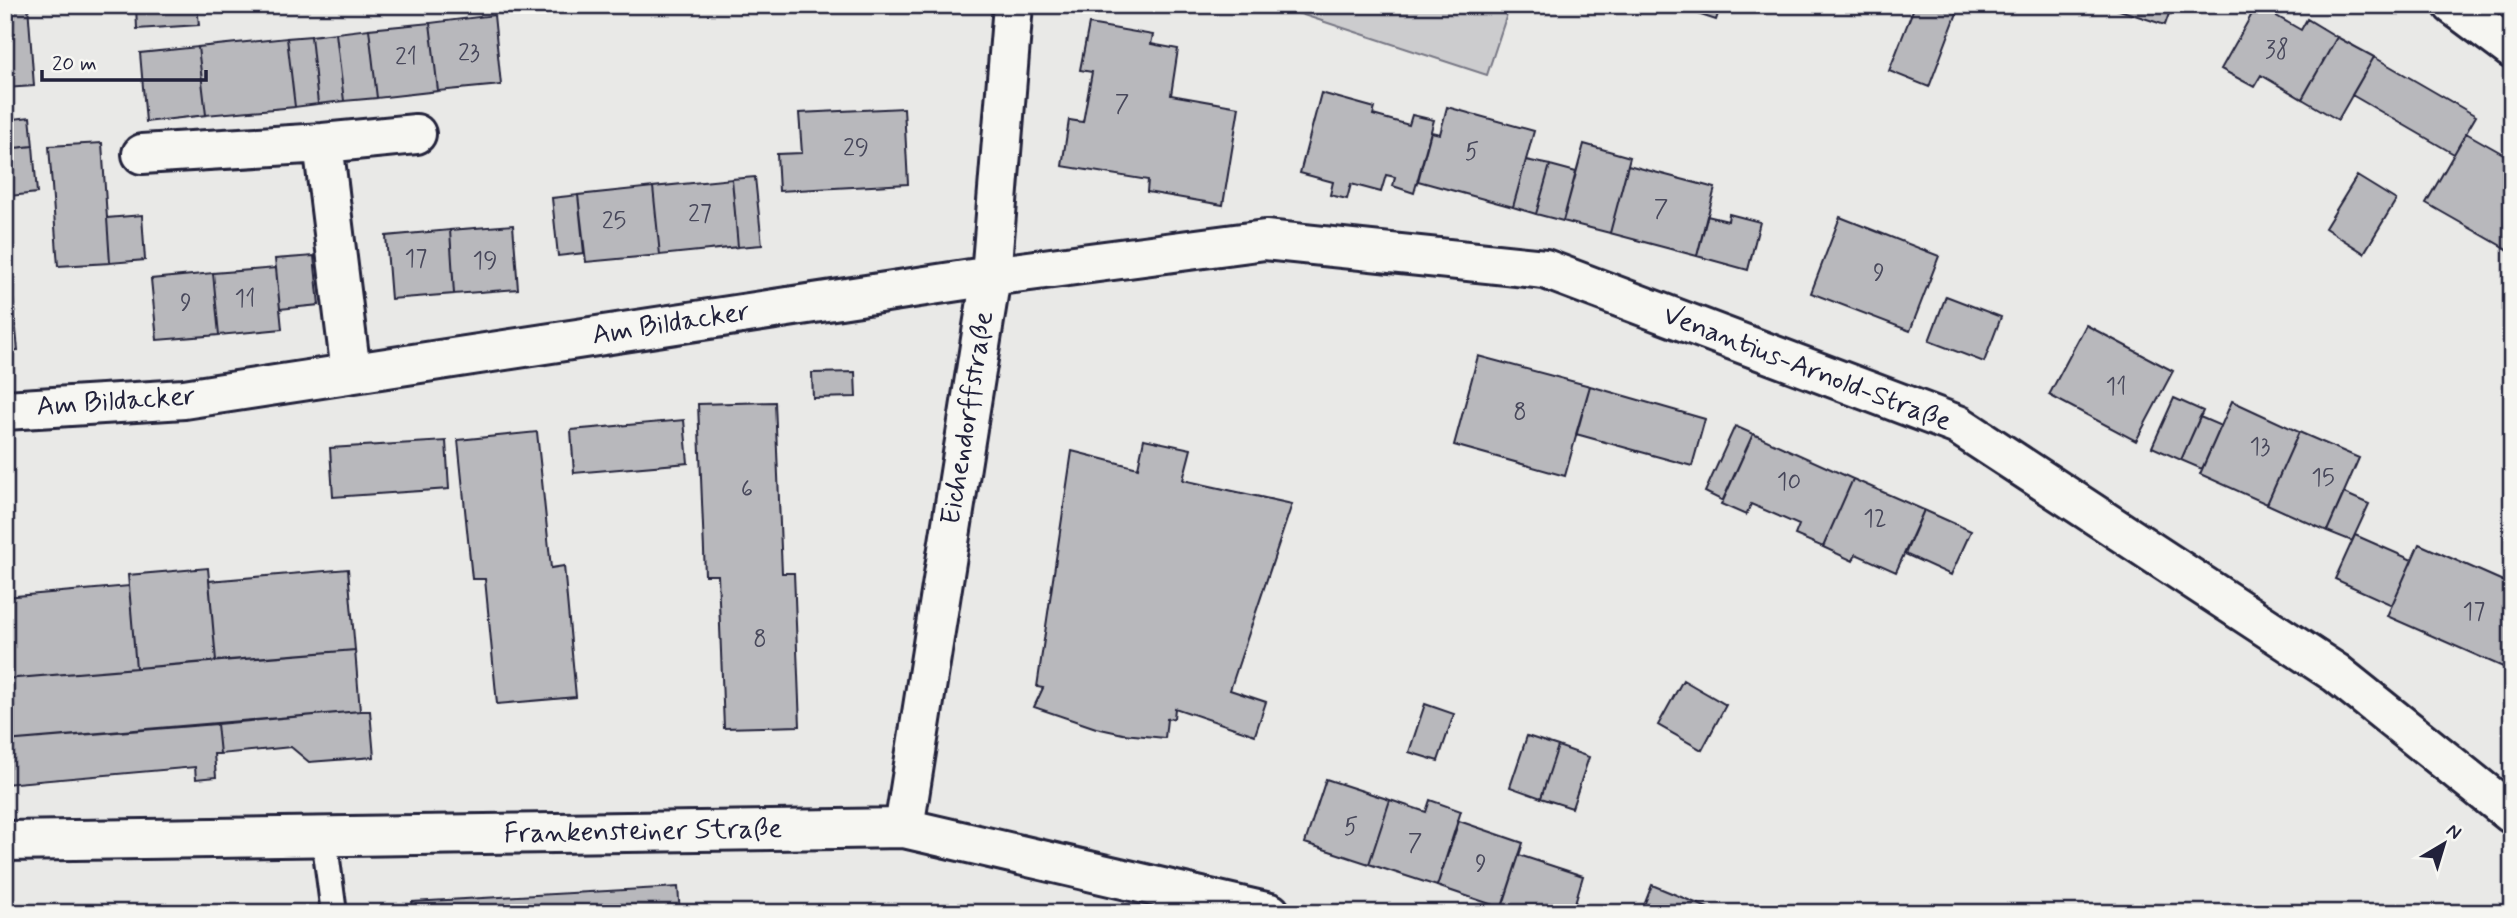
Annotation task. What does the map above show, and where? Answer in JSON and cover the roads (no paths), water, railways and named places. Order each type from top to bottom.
[{"type":"street","name":"Eichendorffstraße","points":[[904,828],[991,275],[1013,5]]},
{"type":"street","points":[[2453,5],[2512,49]]},
{"type":"street","points":[[142,154],[323,143],[416,134]]},
{"type":"street","points":[[323,143],[351,373]]},
{"type":"street","name":"Venantius-Arnold-Straße","points":[[991,275],[1265,240],[1545,269],[1958,425],[2336,673],[2512,814]]},
{"type":"street","name":"Am Bildacker","points":[[5,410],[184,399],[991,275]]},
{"type":"street","name":"Frankensteiner Straße","points":[[5,841],[904,828],[1270,913]]},
{"type":"lane","points":[[324,837],[334,913]]}]
